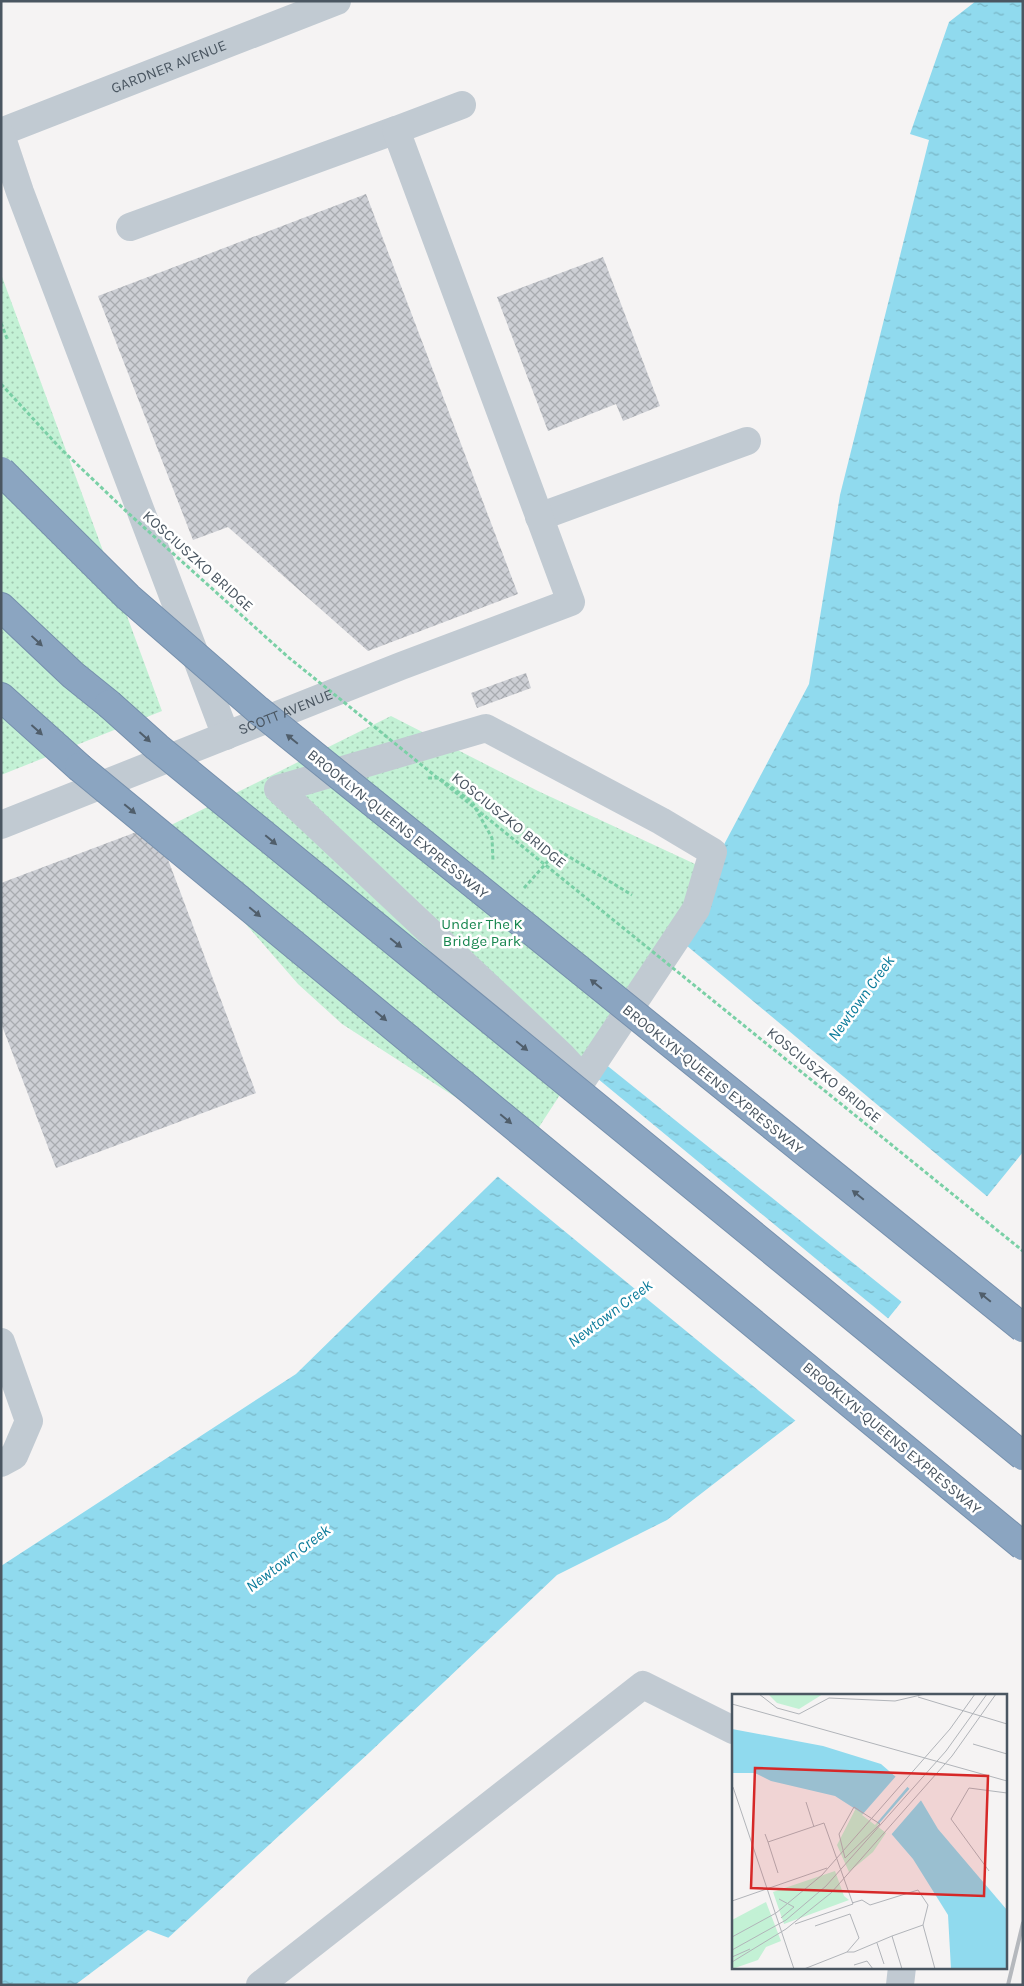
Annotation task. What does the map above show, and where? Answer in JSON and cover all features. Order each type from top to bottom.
[{"type":"highway","name":"BROOKLYN-QUEENS EXPRESSWAY","points":[[1,471],[128,597],[251,705],[1023,1328]]},
{"type":"highway","points":[[1,607],[73,675],[157,747],[1023,1456]]},
{"type":"highway","name":"BROOKLYN-QUEENS EXPRESSWAY","points":[[1,697],[79,767],[1023,1546]]},
{"type":"street","name":"GARDNER AVENUE","points":[[1,133],[337,1]]},
{"type":"street","points":[[130,227],[462,105]]},
{"type":"street","points":[[396,130],[539,518],[748,441]]},
{"type":"street","points":[[1,133],[17,184],[226,736]]},
{"type":"street","name":"SCOTT AVENUE","points":[[1,825],[400,666],[571,602],[539,518]]},
{"type":"street","points":[[486,728],[661,821],[713,852],[696,909],[583,1079],[562,1056],[278,789],[486,728]]},
{"type":"street","points":[[1,1342],[29,1421],[14,1456],[1,1462]]},
{"type":"street","points":[[260,1985],[644,1685],[732,1729]]},
{"type":"street","points":[[900,1985],[902,1968]]},
{"type":"path","points":[[1,323],[8,341]]},
{"type":"path","name":"KOSCIUSZKO BRIDGE","points":[[1,384],[62,450],[288,657],[1023,1251]]},
{"type":"path","points":[[422,778],[439,778],[472,802],[492,838],[493,864]]},
{"type":"green space","points":[[1,274],[162,711],[1,775]]},
{"type":"green space","name":"Under The K Bridge Park","points":[[391,716],[538,791],[710,871],[530,1145],[342,1024],[298,984],[163,829]]},
{"type":"water","name":"Newtown Creek","points":[[976,1],[1023,1],[1023,1152],[822,1400],[667,1520],[557,1575],[370,1752],[117,1985],[1,1985],[1,1566],[296,1374],[530,1145],[710,871],[809,684],[840,495],[929,140],[910,134],[949,22]]},
{"type":"pier","points":[[668,930],[989,1198],[903,1303],[589,1051]]},
{"type":"pier","points":[[580,1064],[890,1320],[824,1401],[797,1422],[496,1175],[528,1144]]},
{"type":"pier","points":[[148,1930],[169,1938],[120,1985],[75,1985]]},
{"type":"building","points":[[366,194],[518,594],[368,651],[228,527],[193,540],[98,296]]},
{"type":"building","points":[[603,257],[660,406],[623,421],[616,404],[548,431],[497,297]]},
{"type":"building","points":[[526,673],[531,688],[477,708],[471,693]]},
{"type":"building","points":[[155,825],[256,1093],[56,1168],[1,1023],[1,883]]},
{"type":"railway","points":[[1008,1985],[1023,1923]]}]
